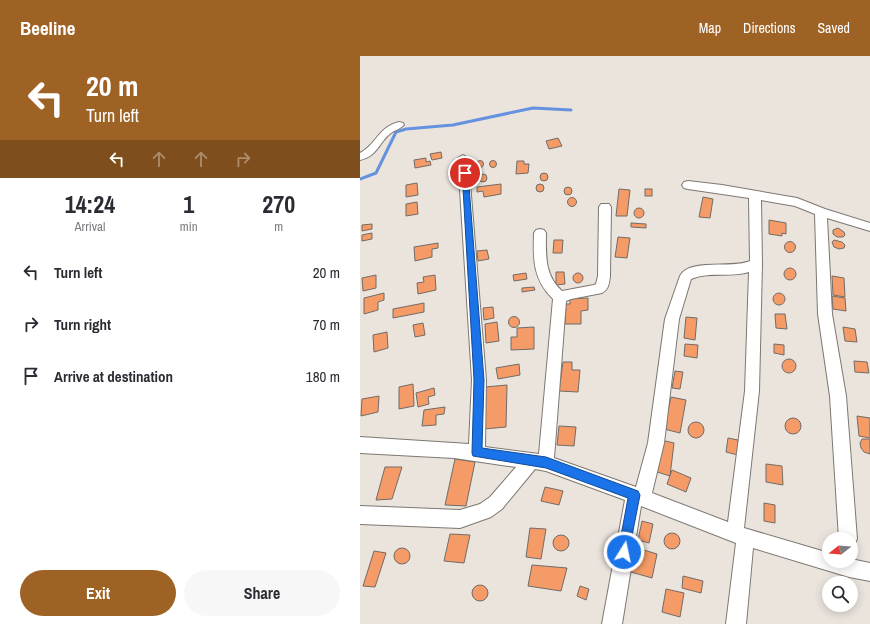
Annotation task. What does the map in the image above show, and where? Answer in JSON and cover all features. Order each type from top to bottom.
[{"type":"street","points":[[360,157],[371,151],[387,131],[399,125]]},
{"type":"street","points":[[463,158],[479,380],[477,453]]},
{"type":"street","points":[[688,186],[722,189],[797,202],[821,212],[870,227]]},
{"type":"street","points":[[736,624],[740,536],[752,391],[756,264],[754,195]]},
{"type":"street","points":[[560,298],[577,291],[597,290],[602,287],[604,276],[605,207]]},
{"type":"street","points":[[821,212],[825,314],[838,396],[848,532]]},
{"type":"street","points":[[540,233],[540,268],[549,289],[560,298]]},
{"type":"street","points":[[612,624],[638,496],[656,443],[672,319],[686,276],[693,271],[702,270],[740,271],[748,269],[756,264]]},
{"type":"street","points":[[360,516],[460,519],[485,511],[496,503],[539,462],[560,298]]},
{"type":"street","points":[[360,445],[454,450],[539,462],[638,496],[740,536],[822,557]]},
{"type":"street","points":[[858,567],[870,572]]},
{"type":"building","points":[[558,138],[562,146],[549,149],[546,141]]},
{"type":"building","points":[[441,152],[442,158],[432,160],[430,154]]},
{"type":"building","points":[[426,158],[426,162],[430,161],[431,165],[415,168],[414,160]]},
{"type":"building","points":[[480,160],[483,161],[483,167],[480,168],[477,167],[476,164],[477,161]]},
{"type":"building","points":[[493,160],[496,161],[496,167],[493,168],[490,167],[489,164],[490,161]]},
{"type":"building","points":[[517,161],[524,161],[524,164],[529,164],[528,173],[516,174]]},
{"type":"building","points":[[544,173],[547,174],[547,180],[544,181],[541,180],[540,177],[541,174]]},
{"type":"building","points":[[483,174],[486,175],[486,181],[483,182],[480,181],[479,178],[480,175]]},
{"type":"building","points":[[417,183],[418,195],[406,197],[406,185]]},
{"type":"building","points":[[501,184],[501,194],[484,197],[483,191],[477,192],[477,187]]},
{"type":"building","points":[[540,184],[543,185],[543,191],[540,192],[537,191],[536,188],[537,185]]},
{"type":"building","points":[[566,187],[570,187],[572,191],[570,195],[566,195],[564,193],[564,189]]},
{"type":"building","points":[[619,189],[630,190],[627,216],[616,216]]},
{"type":"building","points":[[645,189],[652,189],[652,196],[645,196]]},
{"type":"building","points":[[703,197],[713,199],[710,218],[699,217]]},
{"type":"building","points":[[570,198],[574,198],[576,202],[574,206],[570,206],[568,204],[568,200]]},
{"type":"building","points":[[417,202],[418,214],[406,216],[406,204]]},
{"type":"building","points":[[637,208],[641,208],[643,209],[643,217],[637,218],[634,215],[634,211]]},
{"type":"building","points":[[769,220],[786,223],[786,234],[782,233],[782,236],[769,234]]},
{"type":"building","points":[[631,223],[646,224],[646,228],[631,227]]},
{"type":"building","points":[[372,224],[372,229],[362,231],[362,225]]},
{"type":"building","points":[[838,228],[844,232],[845,235],[843,237],[837,237],[833,234],[833,230]]},
{"type":"building","points":[[372,233],[372,239],[362,241],[362,235]]},
{"type":"building","points":[[618,237],[630,238],[627,258],[615,257]]},
{"type":"building","points":[[554,240],[563,240],[562,253],[553,253]]},
{"type":"building","points":[[834,240],[842,242],[845,245],[844,248],[839,249],[834,247],[832,242]]},
{"type":"building","points":[[788,242],[792,242],[794,243],[794,251],[788,252],[785,249],[785,245]]},
{"type":"building","points":[[438,243],[438,248],[432,249],[432,257],[415,261],[414,247]]},
{"type":"building","points":[[487,250],[489,259],[478,261],[477,251]]},
{"type":"building","points":[[790,268],[794,270],[796,274],[794,278],[790,280],[786,278],[784,274],[786,270]]},
{"type":"building","points":[[556,272],[564,272],[565,284],[556,285]]},
{"type":"building","points":[[526,273],[527,279],[514,281],[513,275]]},
{"type":"building","points":[[578,273],[583,278],[578,283],[573,278]]},
{"type":"building","points":[[376,275],[376,288],[363,291],[362,278]]},
{"type":"building","points":[[435,275],[436,290],[418,294],[417,283],[424,282],[423,277]]},
{"type":"building","points":[[832,276],[844,278],[845,297],[833,295]]},
{"type":"building","points":[[534,287],[535,290],[522,292],[522,288]]},
{"type":"building","points":[[384,293],[384,300],[378,302],[378,310],[364,314],[364,298]]},
{"type":"building","points":[[777,293],[781,293],[785,299],[781,305],[777,305],[773,301],[773,297]]},
{"type":"building","points":[[832,296],[845,298],[846,311],[833,309]]},
{"type":"building","points":[[588,298],[588,310],[581,311],[581,324],[565,324],[566,304],[570,304],[570,299]]},
{"type":"building","points":[[424,303],[424,312],[393,318],[393,309]]},
{"type":"building","points":[[493,307],[494,318],[484,320],[483,308]]},
{"type":"building","points":[[775,314],[785,314],[787,329],[776,328]]},
{"type":"building","points":[[512,317],[516,317],[518,318],[518,326],[512,327],[509,324],[509,320]]},
{"type":"building","points":[[686,317],[697,318],[695,340],[684,338]]},
{"type":"building","points":[[497,322],[499,341],[486,343],[485,324]]},
{"type":"building","points":[[423,323],[425,335],[415,337],[413,325]]},
{"type":"building","points":[[534,327],[534,349],[511,350],[511,337],[517,337],[517,328]]},
{"type":"building","points":[[843,327],[855,329],[857,342],[845,341]]},
{"type":"building","points":[[387,332],[388,348],[374,352],[373,335]]},
{"type":"building","points":[[685,344],[698,345],[697,358],[684,356]]},
{"type":"building","points":[[774,344],[784,345],[784,355],[774,353]]},
{"type":"building","points":[[789,359],[794,361],[796,366],[794,371],[789,373],[784,371],[782,366],[784,361]]},
{"type":"building","points":[[854,361],[867,362],[869,373],[855,372]]},
{"type":"building","points":[[563,362],[572,362],[572,370],[580,370],[578,392],[559,391]]},
{"type":"building","points":[[519,364],[520,375],[498,379],[496,368]]},
{"type":"building","points":[[675,371],[683,372],[680,389],[672,388]]},
{"type":"building","points":[[413,384],[414,406],[399,409],[399,387]]},
{"type":"building","points":[[507,385],[506,427],[484,429],[485,387]]},
{"type":"building","points":[[434,388],[435,395],[428,397],[429,404],[418,407],[416,393]]},
{"type":"building","points":[[379,396],[378,412],[361,416],[362,399]]},
{"type":"building","points":[[671,397],[686,400],[680,433],[664,429]]},
{"type":"building","points":[[445,407],[444,414],[436,415],[436,425],[422,426],[424,410]]},
{"type":"building","points":[[857,416],[870,418],[870,438],[859,436]]},
{"type":"building","points":[[793,418],[799,420],[801,426],[799,432],[793,434],[787,432],[785,426],[787,420]]},
{"type":"building","points":[[696,422],[702,424],[704,430],[702,436],[696,438],[690,436],[688,430],[690,424]]},
{"type":"building","points":[[559,426],[576,427],[574,446],[557,445]]},
{"type":"building","points":[[728,438],[738,440],[738,455],[726,452]]},
{"type":"building","points":[[862,439],[870,439],[870,454],[864,452],[861,448],[860,443]]},
{"type":"building","points":[[661,440],[674,443],[670,476],[654,471]]},
{"type":"building","points":[[455,459],[475,462],[466,506],[445,505]]},
{"type":"building","points":[[766,464],[782,466],[783,485],[766,482]]},
{"type":"building","points":[[385,467],[402,467],[392,499],[376,500]]},
{"type":"building","points":[[672,470],[691,478],[686,492],[667,484]]},
{"type":"building","points":[[545,487],[563,491],[559,505],[541,501]]},
{"type":"building","points":[[764,503],[775,505],[775,523],[764,521]]},
{"type":"building","points":[[642,521],[653,524],[649,543],[638,540]]},
{"type":"building","points":[[530,528],[546,529],[541,559],[526,557]]},
{"type":"building","points":[[672,533],[678,535],[680,541],[678,547],[672,549],[666,547],[664,541],[666,535]]},
{"type":"building","points":[[450,534],[470,535],[464,563],[444,561]]},
{"type":"building","points":[[561,535],[567,537],[569,543],[567,549],[561,551],[555,549],[553,543],[555,537]]},
{"type":"building","points":[[402,548],[408,550],[410,556],[408,562],[402,564],[396,562],[394,556],[396,550]]},
{"type":"building","points":[[637,548],[657,554],[652,578],[631,572]]},
{"type":"building","points":[[374,551],[386,553],[375,587],[363,586]]},
{"type":"building","points":[[532,565],[567,568],[561,591],[528,586]]},
{"type":"building","points":[[683,576],[703,581],[701,593],[682,588]]},
{"type":"building","points":[[477,585],[483,585],[488,590],[486,599],[483,601],[477,601],[472,596],[472,590]]},
{"type":"building","points":[[580,586],[589,589],[586,600],[577,596]]},
{"type":"building","points":[[666,589],[684,593],[680,617],[662,612]]},
{"type":"waterway","points":[[360,179],[376,173],[396,132],[406,129],[453,125],[533,108],[571,110]]},
{"type":"route","points":[[465,173],[479,380],[477,453],[546,463],[634,495],[624,552]]}]
